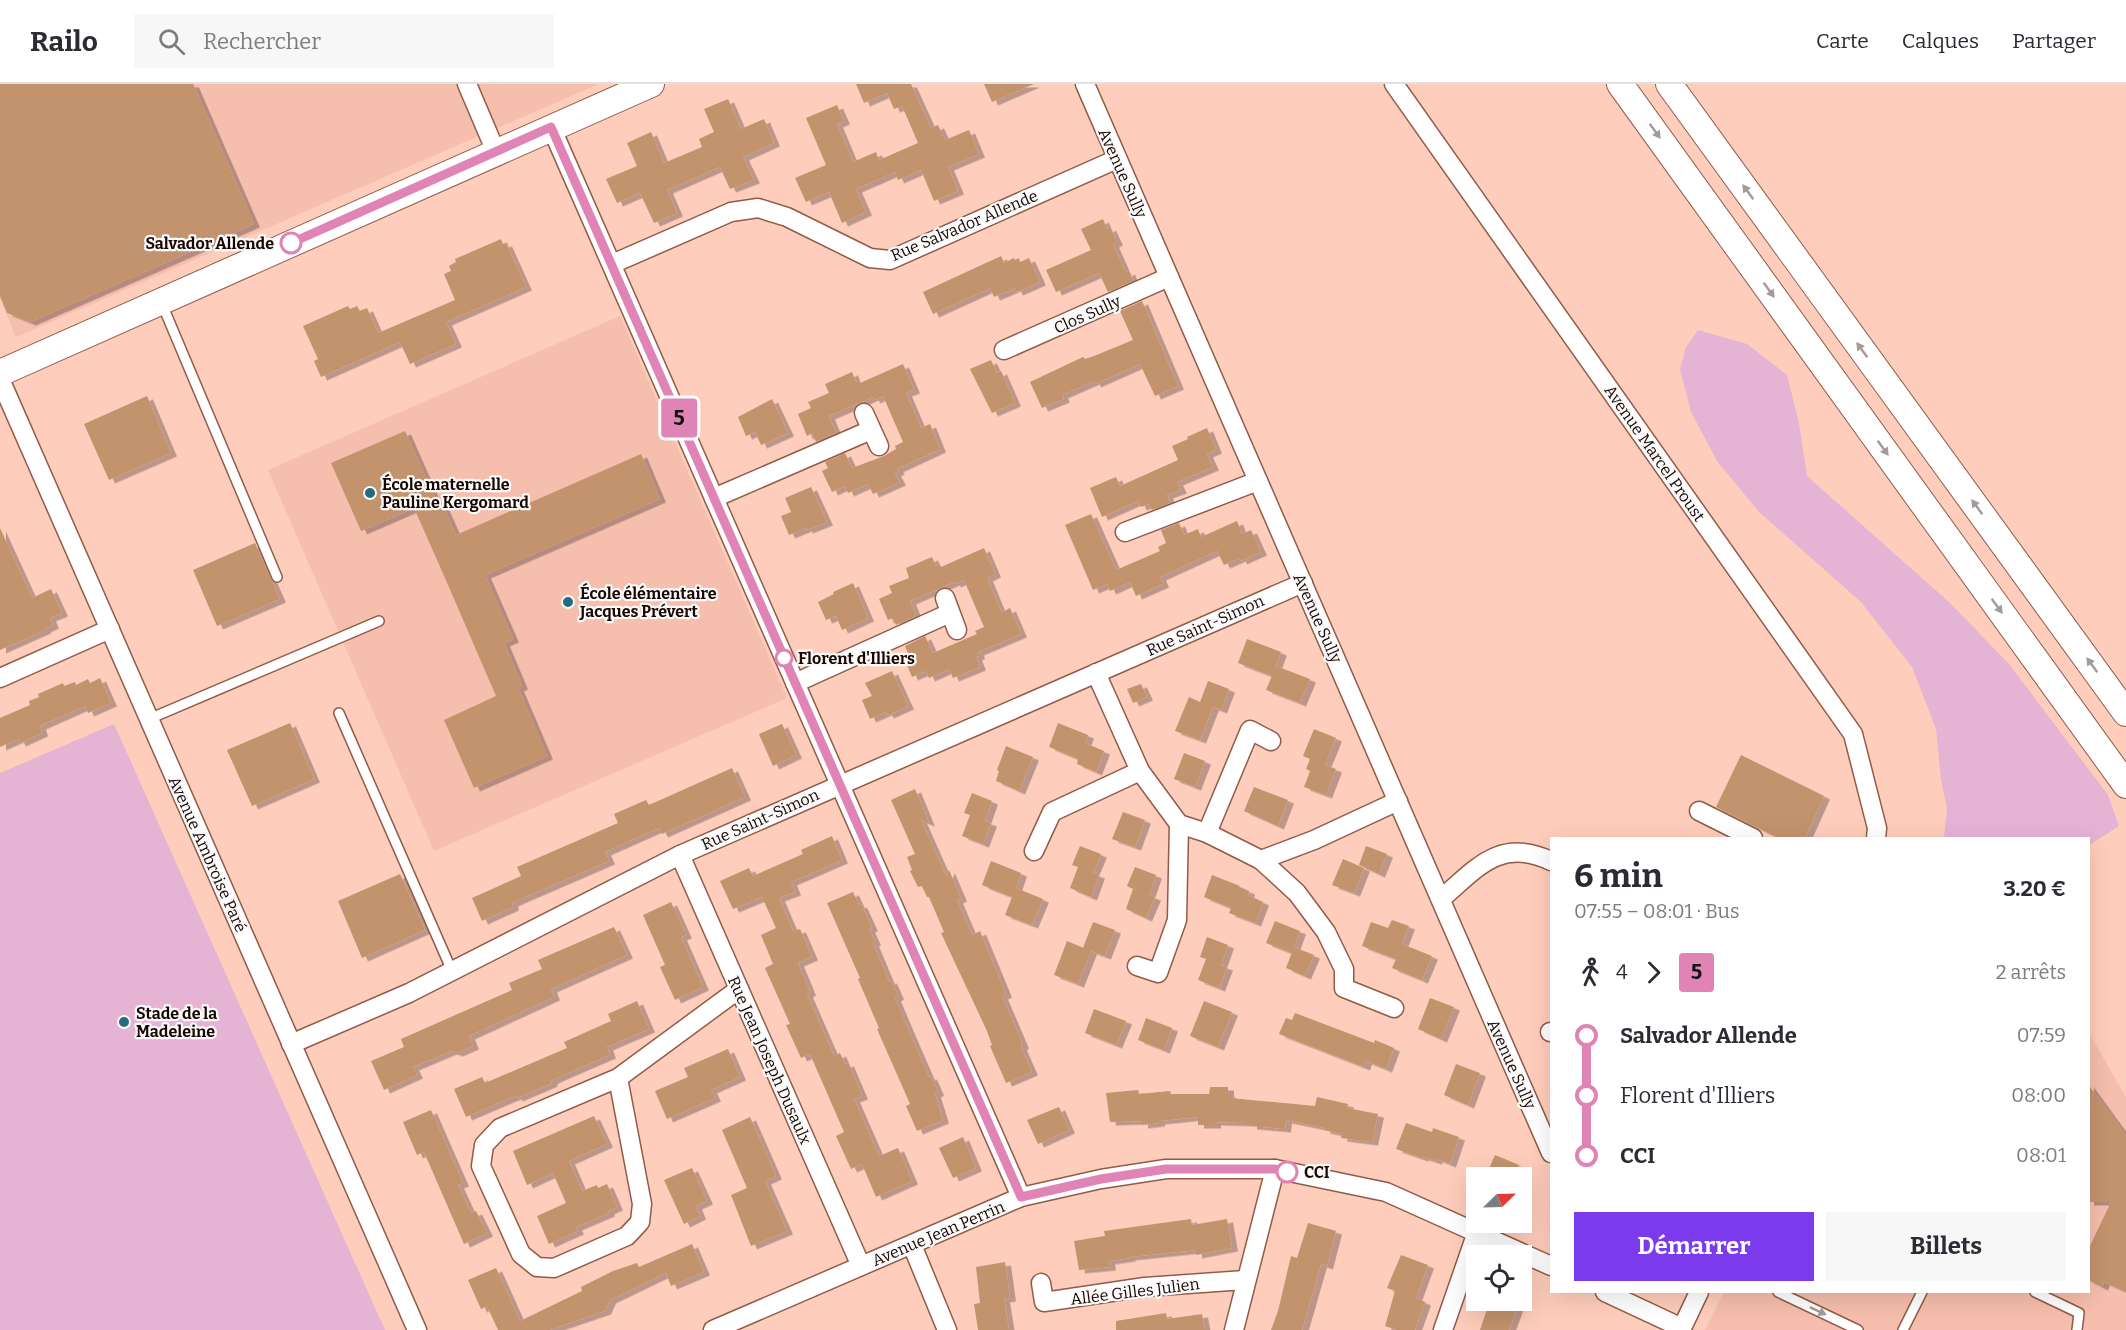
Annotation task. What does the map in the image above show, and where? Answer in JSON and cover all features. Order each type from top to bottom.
[{"type":"main road","points":[[0,373],[651,84]]},
{"type":"main road","points":[[1620,84],[2126,786]]},
{"type":"main road","points":[[1669,84],[2126,712]]},
{"type":"street","points":[[467,84],[496,152]]},
{"type":"street","name":"Avenue Sully","points":[[1084,84],[1550,1151]]},
{"type":"street","name":"Avenue Marcel Proust","points":[[1394,84],[1853,734],[1877,828],[1876,837]]},
{"type":"street","points":[[551,127],[1021,1197]]},
{"type":"street","name":"Rue Salvador Allende","points":[[612,264],[731,212],[758,208],[787,216],[870,258],[890,260],[1117,159]]},
{"type":"street","name":"Clos Sully","points":[[1004,350],[1169,278]]},
{"type":"street","name":"Avenue Ambroise Paré","points":[[0,379],[417,1330]]},
{"type":"street","points":[[714,498],[871,430]]},
{"type":"street","points":[[1125,532],[1258,481]]},
{"type":"street","name":"Rue Saint-Simon","points":[[291,1044],[409,993],[680,855],[1302,583]]},
{"type":"street","points":[[795,683],[948,605],[957,630]]},
{"type":"street","points":[[0,678],[110,629]]},
{"type":"street","points":[[1096,673],[1140,771],[1179,824],[1177,920],[1158,973],[1137,966]]},
{"type":"street","points":[[1207,832],[1250,730],[1271,741]]},
{"type":"street","points":[[1034,851],[1052,812],[1140,771]]},
{"type":"street","points":[[1261,860],[1314,840],[1398,801]]},
{"type":"street","points":[[1699,811],[1751,837]]},
{"type":"street","points":[[1179,824],[1207,832],[1261,860],[1297,893],[1326,932],[1344,969],[1344,988],[1394,1008]]},
{"type":"street","points":[[1441,899],[1484,862],[1502,854],[1521,851],[1550,861]]},
{"type":"street","name":"Rue Jean Joseph Dusaulx","points":[[680,855],[861,1266]]},
{"type":"street","points":[[618,1078],[642,1204],[640,1222],[627,1236],[554,1268],[537,1267],[521,1254],[481,1166],[484,1145],[500,1128],[618,1078],[739,989]]},
{"type":"street","name":"Avenue Jean Perrin","points":[[713,1330],[1021,1197],[1101,1179],[1166,1169],[1275,1169],[1386,1192],[1466,1227]]},
{"type":"street","points":[[1234,1330],[1275,1169]]},
{"type":"street","points":[[1443,1330],[1477,1233]]},
{"type":"street","name":"Avenue Jean Perrin","points":[[1479,1233],[1550,1266]]},
{"type":"street","points":[[912,1245],[947,1330]]},
{"type":"street","name":"Allée Gilles Julien","points":[[1041,1283],[1044,1302],[1145,1287],[1245,1280]]},
{"type":"street","points":[[1607,1293],[1681,1329],[1699,1293]]},
{"type":"lane","points":[[161,302],[277,577]]},
{"type":"lane","points":[[149,719],[379,621]]},
{"type":"lane","points":[[339,713],[452,971]]},
{"type":"lane","points":[[1780,1293],[1858,1330]]},
{"type":"lane","points":[[1903,1330],[1922,1293]]},
{"type":"lane","points":[[2037,1293],[2079,1313],[2077,1330]]},
{"type":"shaded area","points":[[0,84],[599,84],[16,337],[0,298]]},
{"type":"shaded area","name":"École élémentaire Jacques Prévert","points":[[620,316],[787,698],[434,851],[268,470]]},
{"type":"shaded area","points":[[1698,330],[1747,344],[1787,375],[1799,423],[1807,476],[1949,602],[2009,664],[2108,795],[2119,826],[2090,845],[2090,837],[1944,837],[1947,808],[1941,780],[1936,729],[1912,667],[1861,602],[1759,512],[1717,461],[1691,412],[1680,369],[1686,347]]},
{"type":"shaded area","name":"Stade de la Madeleine","points":[[114,724],[385,1330],[0,1330],[0,773]]},
{"type":"shaded area","points":[[2090,1034],[2126,1097],[2126,1330],[1705,1330],[1724,1293],[2090,1293]]},
{"type":"building","points":[[0,84],[193,84],[254,224],[30,322],[7,313],[0,296]]},
{"type":"building","points":[[856,84],[911,84],[931,128],[938,125],[945,140],[969,130],[979,154],[948,167],[958,191],[934,201],[921,170],[898,180],[895,172],[856,189],[866,212],[842,223],[829,192],[806,202],[795,178],[826,165],[806,118],[837,105],[844,121],[837,124],[853,162],[876,152],[879,160],[918,143],[902,106],[894,109],[887,93],[864,103]]},
{"type":"building","points":[[984,84],[1034,84],[992,102]]},
{"type":"building","points":[[728,99],[741,129],[764,119],[774,143],[743,157],[754,180],[730,189],[720,167],[667,190],[677,213],[654,223],[640,193],[617,203],[606,179],[637,166],[627,143],[651,132],[664,163],[702,147],[699,139],[714,132],[704,109]]},
{"type":"building","points":[[1103,219],[1107,229],[1110,227],[1117,242],[1113,244],[1126,273],[1129,271],[1133,281],[1108,292],[1099,273],[1056,292],[1046,270],[1091,250],[1081,229]]},
{"type":"building","points":[[501,239],[503,244],[506,243],[526,287],[446,322],[456,344],[410,364],[400,342],[321,377],[314,361],[318,359],[303,326],[348,306],[350,309],[357,306],[360,311],[367,308],[378,333],[455,300],[444,274],[451,271],[449,266],[456,262],[455,259]]},
{"type":"building","points":[[1001,256],[1004,263],[1014,258],[1015,260],[1019,258],[1020,262],[1029,258],[1040,282],[1017,292],[1015,288],[994,297],[990,288],[933,314],[923,292]]},
{"type":"building","points":[[1142,301],[1178,386],[1155,396],[1140,364],[1095,384],[1094,381],[1062,395],[1064,399],[1042,408],[1030,382],[1083,357],[1085,359],[1094,356],[1133,340],[1120,311]]},
{"type":"building","points":[[991,360],[997,373],[1001,371],[1015,403],[992,413],[970,369]]},
{"type":"building","points":[[903,364],[914,390],[906,393],[921,428],[930,424],[940,449],[897,469],[899,471],[895,473],[900,482],[873,494],[868,484],[848,493],[845,486],[832,492],[822,471],[828,468],[825,462],[845,453],[852,468],[884,456],[903,442],[883,396],[874,400],[873,397],[829,416],[836,433],[816,442],[812,433],[807,436],[798,414],[811,408],[808,402],[829,393],[825,384],[852,372],[856,382],[859,380],[860,383]]},
{"type":"building","points":[[147,396],[171,453],[109,480],[84,424]]},
{"type":"building","points":[[772,399],[788,433],[761,445],[755,432],[746,436],[738,417]]},
{"type":"building","points":[[1207,428],[1216,450],[1207,454],[1213,467],[1177,482],[1181,490],[1167,495],[1170,503],[1152,510],[1149,504],[1141,507],[1138,501],[1102,517],[1090,488],[1116,477],[1120,486],[1178,460],[1172,446]]},
{"type":"building","points":[[405,431],[435,499],[439,497],[456,535],[641,454],[660,499],[485,575],[513,639],[504,643],[522,686],[518,688],[547,756],[474,788],[444,720],[496,696],[445,578],[414,508],[361,531],[331,463]]},
{"type":"building","points":[[811,487],[827,522],[789,535],[781,516],[791,512],[785,498]]},
{"type":"building","points":[[1091,514],[1116,570],[1160,551],[1158,547],[1166,543],[1161,530],[1179,523],[1184,535],[1198,529],[1201,537],[1237,521],[1242,534],[1251,530],[1261,552],[1241,561],[1240,558],[1224,565],[1217,551],[1160,577],[1163,584],[1136,596],[1130,582],[1110,591],[1107,584],[1093,590],[1065,525]]},
{"type":"building","points":[[0,528],[32,598],[51,589],[62,613],[50,618],[53,625],[45,630],[0,650]]},
{"type":"building","points":[[255,543],[280,599],[217,626],[193,570]]},
{"type":"building","points":[[984,548],[995,574],[987,578],[999,607],[1002,612],[1010,608],[1021,634],[978,652],[979,656],[976,657],[980,667],[953,678],[949,669],[929,678],[926,671],[912,677],[903,655],[908,653],[905,646],[925,636],[933,653],[977,634],[975,631],[984,627],[964,580],[910,601],[916,616],[896,625],[893,618],[888,620],[879,599],[892,593],[889,586],[909,578],[906,568],[932,557],[936,566],[941,567]]},
{"type":"building","points":[[853,583],[868,618],[842,630],[836,616],[826,620],[818,602]]},
{"type":"building","points":[[1247,639],[1281,652],[1272,676],[1238,663]]},
{"type":"building","points":[[1276,666],[1310,679],[1300,703],[1266,690]]},
{"type":"building","points":[[892,671],[908,706],[888,715],[886,712],[870,719],[862,700],[872,696],[865,683]]},
{"type":"building","points":[[100,678],[111,703],[88,713],[85,706],[40,726],[42,733],[20,743],[18,739],[0,747],[0,718],[30,705],[29,701],[39,697],[38,694],[63,683],[64,686],[75,682],[76,685],[88,679],[90,683]]},
{"type":"building","points":[[1208,681],[1229,689],[1221,710],[1213,707],[1200,740],[1175,731],[1189,697],[1200,702]]},
{"type":"building","points":[[1141,684],[1147,697],[1133,703],[1127,689]]},
{"type":"building","points":[[290,723],[314,779],[252,806],[227,750]]},
{"type":"building","points":[[1058,723],[1088,735],[1085,743],[1104,751],[1096,772],[1077,764],[1078,759],[1049,747]]},
{"type":"building","points":[[782,724],[796,755],[773,766],[759,734]]},
{"type":"building","points":[[1314,729],[1336,738],[1325,765],[1336,769],[1326,795],[1304,787],[1310,771],[1306,769],[1310,759],[1303,756]]},
{"type":"building","points":[[1006,746],[1033,757],[1019,791],[996,781],[999,771],[997,770]]},
{"type":"building","points":[[1184,753],[1205,761],[1195,787],[1174,779]]},
{"type":"building","points":[[1741,755],[1824,796],[1805,837],[1776,837],[1716,807]]},
{"type":"building","points":[[732,768],[745,797],[662,834],[659,828],[605,852],[609,861],[512,903],[513,907],[482,921],[472,898],[521,876],[517,867],[618,823],[614,814],[646,800],[649,805]]},
{"type":"building","points":[[1254,787],[1288,800],[1278,826],[1244,811]]},
{"type":"building","points":[[915,789],[929,823],[921,820],[946,876],[949,870],[961,898],[957,900],[972,935],[980,931],[1006,994],[1002,996],[1032,1072],[1006,1083],[990,1046],[992,1045],[987,1031],[941,933],[944,932],[929,897],[922,886],[918,887],[910,871],[912,870],[907,857],[915,854],[891,800]]},
{"type":"building","points":[[972,793],[992,801],[985,821],[991,823],[983,844],[962,836],[970,815],[964,813]]},
{"type":"building","points":[[1123,812],[1145,820],[1135,847],[1112,839]]},
{"type":"building","points":[[832,836],[842,860],[791,882],[795,892],[779,898],[793,931],[800,929],[812,957],[798,963],[810,992],[807,994],[834,1056],[840,1053],[845,1064],[848,1063],[862,1096],[854,1099],[879,1156],[898,1148],[912,1181],[876,1197],[862,1164],[851,1169],[836,1136],[844,1132],[810,1054],[801,1058],[786,1025],[790,1024],[765,968],[773,964],[761,935],[776,928],[762,897],[733,909],[720,881],[749,868],[753,876],[803,854],[801,850]]},
{"type":"building","points":[[1080,846],[1101,854],[1093,873],[1099,875],[1091,897],[1070,888],[1078,867],[1072,865]]},
{"type":"building","points":[[1366,846],[1387,854],[1379,874],[1359,865]]},
{"type":"building","points":[[1343,859],[1364,868],[1354,893],[1332,885]]},
{"type":"building","points":[[991,861],[1021,873],[1016,888],[1043,899],[1032,925],[1005,915],[1012,897],[982,885]]},
{"type":"building","points":[[1135,867],[1156,875],[1149,895],[1155,897],[1146,918],[1126,909],[1133,889],[1127,886]]},
{"type":"building","points":[[400,874],[425,930],[362,958],[338,901]]},
{"type":"building","points":[[1212,875],[1240,886],[1249,891],[1248,895],[1263,902],[1255,923],[1229,913],[1231,908],[1204,897]]},
{"type":"building","points":[[853,892],[872,928],[869,929],[875,942],[873,943],[898,996],[895,998],[929,1077],[931,1076],[938,1092],[935,1094],[943,1120],[917,1131],[906,1106],[910,1104],[877,1029],[879,1028],[858,979],[860,978],[827,903]]},
{"type":"building","points":[[671,902],[686,935],[681,937],[703,987],[675,1000],[660,967],[665,965],[643,915]]},
{"type":"building","points":[[1392,920],[1409,926],[1402,944],[1432,956],[1422,980],[1392,968],[1396,959],[1362,946],[1371,922],[1388,928]]},
{"type":"building","points":[[1275,921],[1300,931],[1292,953],[1266,943]]},
{"type":"building","points":[[1093,922],[1115,930],[1105,956],[1091,951],[1078,984],[1054,975],[1067,941],[1083,948]]},
{"type":"building","points":[[614,927],[627,955],[551,989],[554,997],[469,1036],[473,1046],[457,1053],[451,1051],[413,1067],[417,1075],[384,1090],[371,1061],[404,1047],[401,1039],[512,990],[509,983],[542,969],[538,960]]},
{"type":"building","points":[[1207,937],[1228,945],[1221,965],[1227,967],[1219,988],[1198,980],[1206,959],[1200,957]]},
{"type":"building","points":[[1294,947],[1314,955],[1305,976],[1286,968]]},
{"type":"building","points":[[1430,998],[1454,1007],[1441,1039],[1418,1029]]},
{"type":"building","points":[[637,1001],[649,1029],[607,1047],[610,1055],[559,1077],[551,1081],[552,1083],[466,1117],[454,1089],[482,1077],[485,1083],[567,1048],[564,1042],[611,1021],[608,1014]]},
{"type":"building","points":[[1204,1001],[1232,1012],[1218,1047],[1190,1036]]},
{"type":"building","points":[[1094,1009],[1126,1021],[1116,1045],[1085,1033]]},
{"type":"building","points":[[1295,1013],[1374,1043],[1375,1040],[1394,1048],[1386,1069],[1366,1061],[1364,1067],[1279,1034],[1286,1018],[1292,1020]]},
{"type":"building","points":[[1146,1018],[1172,1028],[1164,1050],[1138,1040]]},
{"type":"building","points":[[728,1049],[740,1077],[711,1090],[715,1098],[667,1119],[655,1091],[688,1077],[684,1068]]},
{"type":"building","points":[[1456,1064],[1480,1073],[1468,1105],[1444,1095]]},
{"type":"building","points":[[1210,1087],[1228,1087],[1230,1098],[1315,1106],[1317,1097],[1348,1104],[1347,1108],[1378,1114],[1372,1142],[1341,1138],[1342,1134],[1324,1130],[1325,1128],[1286,1120],[1285,1129],[1251,1126],[1251,1123],[1215,1122],[1215,1125],[1198,1125],[1198,1117],[1142,1125],[1142,1121],[1110,1122],[1106,1093],[1138,1090],[1139,1094],[1170,1091],[1171,1094],[1209,1094]]},
{"type":"building","points":[[2090,1087],[2126,1136],[2126,1292],[2104,1282],[2102,1287],[2090,1281],[2090,1246],[2111,1202],[2090,1202]]},
{"type":"building","points":[[1059,1107],[1069,1130],[1038,1144],[1027,1120]]},
{"type":"building","points":[[431,1110],[463,1183],[458,1185],[471,1213],[476,1211],[487,1233],[464,1244],[424,1152],[417,1155],[403,1122]]},
{"type":"building","points":[[594,1116],[607,1144],[569,1161],[582,1191],[607,1184],[617,1207],[608,1211],[609,1213],[576,1227],[578,1231],[549,1244],[537,1216],[566,1203],[553,1173],[527,1185],[513,1151]]},
{"type":"building","points":[[750,1117],[776,1176],[765,1181],[787,1231],[751,1246],[731,1195],[747,1188],[722,1130]]},
{"type":"building","points":[[1406,1123],[1432,1132],[1433,1128],[1459,1137],[1450,1164],[1396,1149]]},
{"type":"building","points":[[963,1137],[976,1168],[953,1178],[939,1148]]},
{"type":"building","points":[[1495,1155],[1519,1165],[1518,1167],[1490,1167]]},
{"type":"building","points":[[692,1168],[707,1201],[696,1206],[700,1216],[684,1224],[664,1180]]},
{"type":"building","points":[[1191,1219],[1192,1225],[1227,1219],[1232,1248],[1196,1255],[1196,1250],[1129,1257],[1109,1261],[1110,1267],[1079,1270],[1074,1241],[1105,1236],[1104,1231]]},
{"type":"building","points":[[1308,1223],[1336,1231],[1327,1266],[1321,1264],[1302,1330],[1271,1330],[1278,1311],[1291,1256],[1297,1258]]},
{"type":"building","points":[[692,1244],[704,1272],[671,1286],[666,1273],[610,1300],[605,1311],[549,1330],[498,1330],[487,1306],[481,1309],[468,1280],[496,1268],[520,1321],[582,1291],[581,1287],[613,1271],[637,1263],[639,1267]]},
{"type":"building","points":[[1401,1255],[1428,1265],[1416,1298],[1425,1302],[1415,1330],[1397,1330],[1385,1326],[1395,1291],[1387,1288]]},
{"type":"building","points":[[1005,1262],[1010,1298],[1004,1299],[1009,1330],[978,1330],[974,1304],[980,1303],[976,1267]]},
{"type":"building","points":[[1486,1311],[1516,1311],[1509,1330],[1480,1330]]},
{"type":"building","points":[[1166,1313],[1167,1319],[1202,1314],[1205,1330],[1116,1330],[1116,1321]]},
{"type":"bus line","name":"5","points":[[291,243],[551,127],[1021,1197],[1101,1179],[1166,1169],[1275,1169],[1287,1172]]},
{"type":"place","name":"Salvador Allende","points":[[291,243]]},
{"type":"place","name":"École maternelle Pauline Kergomard","points":[[370,493]]},
{"type":"place","name":"École élémentaire Jacques Prévert","points":[[568,602]]},
{"type":"place","name":"Florent d'Illiers","points":[[784,658]]},
{"type":"place","name":"Stade de la Madeleine","points":[[124,1022]]},
{"type":"place","name":"CCI","points":[[1287,1172]]}]
